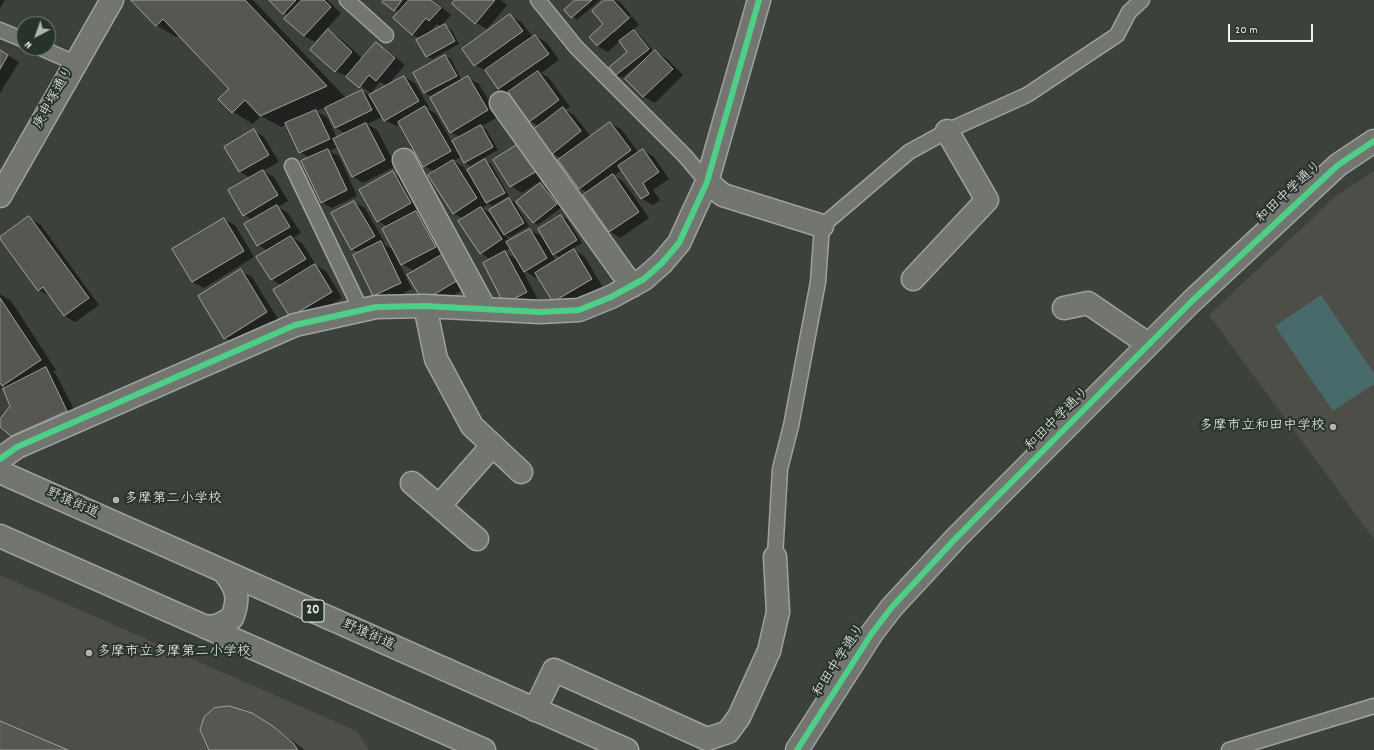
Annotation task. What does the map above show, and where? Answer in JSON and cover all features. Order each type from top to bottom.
[{"type":"street","name":"庚申塚通り","points":[[0,196],[112,0]]},
{"type":"street","points":[[0,459],[17,447],[295,325],[376,307],[425,306],[540,312],[579,310],[644,279],[662,263],[679,242],[707,182],[759,0]]},
{"type":"street","points":[[501,103],[632,286]]},
{"type":"street","points":[[913,279],[987,200],[946,131]]},
{"type":"street","name":"和田中学通り","points":[[797,750],[872,633],[892,607],[956,538],[1148,344],[1338,165],[1374,141]]},
{"type":"street","points":[[404,160],[485,309]]},
{"type":"street","points":[[707,182],[723,195],[822,226]]},
{"type":"street","points":[[1064,308],[1088,303],[1148,344]]},
{"type":"street","points":[[425,306],[436,359],[472,426],[521,472]]},
{"type":"street","points":[[439,506],[492,446]]},
{"type":"street","name":"野猿街道","points":[[0,472],[627,750]]},
{"type":"street","points":[[412,483],[477,539]]},
{"type":"street","points":[[0,536],[484,750]]},
{"type":"street","points":[[535,710],[554,670],[707,739],[728,732],[739,716],[769,651],[778,612],[775,557]]},
{"type":"street","points":[[205,626],[217,626],[232,618],[236,608],[237,596],[234,583],[224,572]]},
{"type":"lane","points":[[347,0],[386,35]]},
{"type":"lane","points":[[538,0],[576,46],[685,156],[707,182]]},
{"type":"lane","points":[[775,557],[780,469],[791,426],[816,289],[822,226],[909,152],[946,131],[1027,95],[1055,78],[1118,35],[1129,12],[1142,0]]},
{"type":"lane","points":[[0,30],[16,37]]},
{"type":"lane","points":[[56,55],[75,63]]},
{"type":"lane","points":[[292,166],[361,310]]},
{"type":"lane","points":[[1229,750],[1374,706]]},
{"type":"shaded area","name":"多摩市立和田中学校","points":[[1374,171],[1374,539],[1209,315],[1336,196]]},
{"type":"shaded area","name":"多摩市立多摩第二小学校","points":[[0,575],[357,731],[369,750],[0,750]]},
{"type":"water","points":[[1321,295],[1374,373],[1374,384],[1333,411],[1275,326]]},
{"type":"building","points":[[131,0],[245,0],[327,86],[260,116],[245,100],[232,113],[218,99],[229,89],[163,19],[156,26]]},
{"type":"building","points":[[269,0],[296,0],[283,14]]},
{"type":"building","points":[[302,0],[324,0],[331,7],[304,36],[284,19]]},
{"type":"building","points":[[384,0],[402,0],[394,11],[382,2]]},
{"type":"building","points":[[409,0],[431,0],[441,8],[429,21],[426,18],[412,35],[393,18]]},
{"type":"building","points":[[455,0],[495,0],[475,24],[452,4]]},
{"type":"building","points":[[575,0],[592,0],[571,18],[564,10]]},
{"type":"building","points":[[604,0],[613,0],[629,18],[597,46],[589,37],[603,24],[592,11]]},
{"type":"building","points":[[510,14],[523,31],[474,66],[462,49]]},
{"type":"building","points":[[445,24],[455,41],[426,57],[416,40]]},
{"type":"building","points":[[328,29],[352,52],[335,72],[310,50]]},
{"type":"building","points":[[634,30],[649,49],[616,75],[609,67],[627,52],[619,41]]},
{"type":"building","points":[[535,35],[549,54],[498,89],[485,70]]},
{"type":"building","points":[[376,42],[395,58],[376,81],[369,75],[359,88],[346,77]]},
{"type":"building","points":[[0,50],[8,55],[0,69]]},
{"type":"building","points":[[655,50],[673,69],[643,97],[625,79]]},
{"type":"building","points":[[445,55],[457,76],[424,93],[413,73]]},
{"type":"building","points":[[538,71],[559,100],[529,122],[508,92]]},
{"type":"building","points":[[404,76],[419,101],[384,121],[369,95]]},
{"type":"building","points":[[468,76],[488,110],[450,133],[430,98]]},
{"type":"building","points":[[362,90],[372,110],[335,128],[325,108]]},
{"type":"building","points":[[425,106],[451,151],[423,167],[398,122]]},
{"type":"building","points":[[563,107],[581,131],[552,154],[533,130]]},
{"type":"building","points":[[316,110],[330,139],[299,153],[285,123]]},
{"type":"building","points":[[610,122],[631,150],[579,189],[558,160]]},
{"type":"building","points":[[366,123],[385,160],[352,177],[333,139]]},
{"type":"building","points":[[481,125],[493,147],[464,163],[452,141]]},
{"type":"building","points":[[254,129],[269,155],[239,172],[224,147]]},
{"type":"building","points":[[520,143],[537,171],[510,187],[493,160]]},
{"type":"building","points":[[328,149],[347,190],[321,203],[301,161]]},
{"type":"building","points":[[643,149],[659,172],[643,183],[649,194],[641,199],[618,166]]},
{"type":"building","points":[[485,159],[505,193],[486,203],[467,170]]},
{"type":"building","points":[[453,160],[477,198],[453,214],[428,175]]},
{"type":"building","points":[[263,170],[278,195],[243,216],[228,190]]},
{"type":"building","points":[[393,171],[411,203],[377,222],[359,190]]},
{"type":"building","points":[[613,174],[639,212],[609,232],[583,195]]},
{"type":"building","points":[[540,183],[557,204],[533,223],[516,202]]},
{"type":"building","points":[[509,198],[524,223],[504,235],[489,210]]},
{"type":"building","points":[[354,201],[375,236],[351,250],[331,213]]},
{"type":"building","points":[[277,205],[290,227],[257,246],[244,224]]},
{"type":"building","points":[[481,207],[502,239],[480,254],[458,221]]},
{"type":"building","points":[[416,211],[436,247],[401,265],[382,229]]},
{"type":"building","points":[[561,215],[577,240],[553,255],[538,229]]},
{"type":"building","points":[[29,216],[89,298],[64,316],[43,287],[38,291],[0,239],[0,237]]},
{"type":"building","points":[[224,218],[244,251],[192,282],[172,249]]},
{"type":"building","points":[[530,229],[547,258],[524,272],[506,242]]},
{"type":"building","points":[[291,236],[306,259],[271,280],[256,257]]},
{"type":"building","points":[[381,241],[401,283],[373,296],[353,255]]},
{"type":"building","points":[[574,249],[592,279],[553,302],[535,273]]},
{"type":"building","points":[[505,251],[527,292],[504,304],[483,263]]},
{"type":"building","points":[[445,253],[460,279],[423,301],[407,275]]},
{"type":"building","points":[[315,264],[332,292],[290,317],[273,290]]},
{"type":"building","points":[[241,269],[267,312],[224,339],[198,296]]},
{"type":"building","points":[[0,298],[41,360],[2,386],[0,383]]},
{"type":"building","points":[[46,367],[67,411],[11,436],[0,427],[0,419],[10,406],[3,389]]},
{"type":"building","points":[[229,706],[252,713],[274,727],[293,743],[298,750],[209,750],[200,730],[204,717],[214,708]]},
{"type":"building","points":[[0,721],[68,750],[0,750]]},
{"type":"cycle path","points":[[0,459],[17,447],[295,325],[376,307],[425,306],[540,312],[579,310],[611,297],[644,279],[662,263],[679,243],[707,182],[759,0]]},
{"type":"cycle path","points":[[797,750],[872,633],[892,607],[956,538],[1192,301],[1338,165],[1374,141]]},
{"type":"place","name":"多摩市立和田中学校","points":[[1333,427]]},
{"type":"place","name":"多摩第二小学校","points":[[116,500]]},
{"type":"place","name":"多摩市立多摩第二小学校","points":[[89,653]]}]
